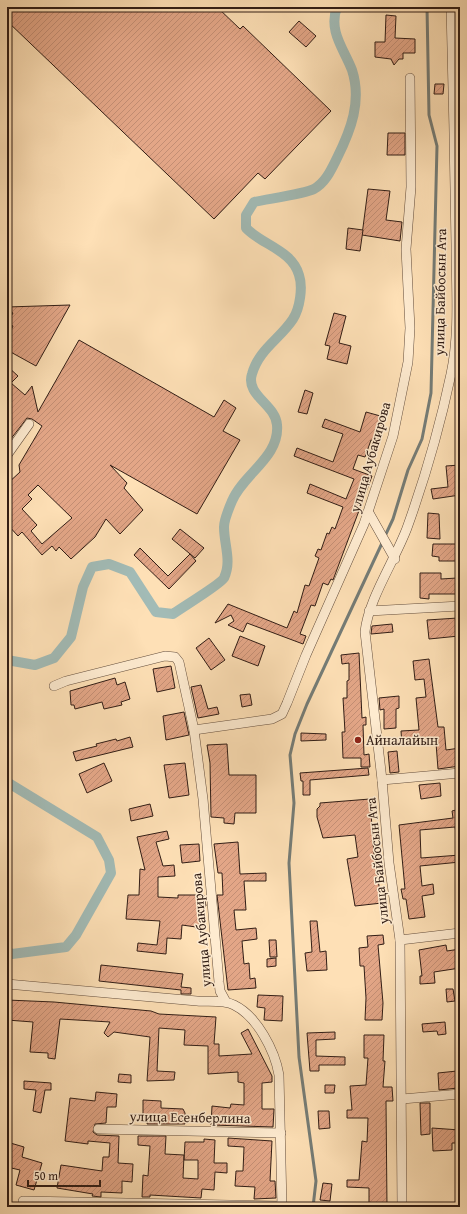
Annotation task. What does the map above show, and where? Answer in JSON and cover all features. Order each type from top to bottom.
[{"type":"street","name":"улица Байбосын Ата","points":[[402,1207],[400,940],[389,863],[382,780],[364,632],[369,612],[407,528],[436,437],[458,346],[458,185],[451,7]]},
{"type":"street","name":"улица Аубакирова","points":[[194,730],[272,719],[282,714],[306,655],[369,513],[393,436],[408,362],[410,328],[406,249],[411,187],[410,78]]},
{"type":"street","points":[[7,455],[29,424]]},
{"type":"street","points":[[369,513],[394,559]]},
{"type":"street","points":[[369,612],[460,606]]},
{"type":"street","name":"улица Аубакирова","points":[[54,686],[119,667],[165,656],[175,657],[179,662],[194,730],[203,799],[220,991],[226,1002]]},
{"type":"street","name":"улица Байбосын Ата","points":[[382,780],[460,773]]},
{"type":"street","name":"улица Байбосын Ата","points":[[400,940],[460,933]]},
{"type":"street","name":"улица Аубакирова","points":[[7,984],[198,1001],[226,1002]]},
{"type":"street","points":[[23,1201],[282,1207],[279,1075],[277,1063],[264,1036],[247,1014],[242,1009],[226,1002]]},
{"type":"street","points":[[402,1099],[460,1094]]},
{"type":"street","name":"улица Есенберлина","points":[[98,1129],[281,1133]]},
{"type":"building","points":[[19,7],[217,7],[240,29],[243,26],[331,111],[265,179],[258,173],[214,219],[7,21],[7,13]]},
{"type":"building","points":[[386,15],[396,16],[395,38],[415,39],[415,53],[403,53],[403,59],[399,59],[394,65],[391,59],[375,57],[375,42],[385,42]]},
{"type":"building","points":[[299,21],[316,36],[306,47],[289,32]]},
{"type":"building","points":[[435,84],[444,84],[443,94],[434,94]]},
{"type":"building","points":[[388,133],[405,133],[405,155],[387,155]]},
{"type":"building","points":[[368,189],[390,191],[386,220],[402,222],[400,241],[362,235]]},
{"type":"building","points":[[348,228],[363,230],[360,251],[346,249]]},
{"type":"building","points":[[70,305],[36,366],[7,350],[7,338],[13,326],[7,323],[13,313],[7,310],[7,307]]},
{"type":"building","points":[[334,313],[346,316],[339,343],[351,346],[347,364],[327,359],[330,346],[325,345]]},
{"type":"building","points":[[79,340],[214,417],[224,400],[236,408],[223,431],[240,440],[197,514],[110,465],[127,483],[124,488],[143,510],[120,534],[106,519],[95,537],[71,559],[59,547],[56,551],[52,546],[42,555],[22,532],[18,536],[7,524],[7,484],[20,472],[19,465],[42,426],[32,419],[27,418],[10,440],[7,437],[7,366],[18,376],[11,383],[25,395],[32,386],[38,412]],"holes":[[[38,485],[72,518],[42,544],[31,531],[37,525],[22,509],[32,499],[28,495]]]},
{"type":"building","points":[[305,390],[313,393],[307,414],[298,412]]},
{"type":"building","points":[[366,412],[384,417],[377,442],[371,440],[365,457],[358,455],[353,469],[372,476],[333,580],[331,579],[328,585],[323,583],[315,606],[311,605],[300,634],[306,636],[303,644],[247,623],[243,632],[228,625],[234,621],[231,615],[215,623],[228,604],[287,628],[294,611],[297,613],[305,585],[309,586],[319,558],[315,556],[318,549],[321,550],[327,533],[329,534],[332,527],[335,529],[343,507],[307,493],[310,484],[346,499],[354,479],[294,456],[297,448],[333,462],[343,434],[322,427],[325,419],[360,432]]},
{"type":"building","points":[[460,465],[460,495],[433,499],[431,489],[448,487],[446,466]]},
{"type":"building","points":[[428,513],[439,514],[440,539],[427,538]]},
{"type":"building","points":[[180,529],[204,548],[195,558],[172,539]]},
{"type":"building","points":[[433,544],[460,544],[460,561],[439,561],[439,557],[432,556]]},
{"type":"building","points":[[140,548],[168,576],[190,554],[196,561],[169,589],[134,555]]},
{"type":"building","points":[[420,573],[441,573],[441,579],[457,578],[457,594],[429,594],[429,599],[420,598]]},
{"type":"building","points":[[458,618],[459,636],[429,639],[427,620]]},
{"type":"building","points":[[392,624],[393,632],[371,634],[372,626]]},
{"type":"building","points":[[240,636],[265,646],[258,666],[232,656]]},
{"type":"building","points":[[209,638],[225,660],[211,670],[196,648]]},
{"type":"building","points":[[359,653],[362,718],[366,717],[366,725],[363,725],[364,755],[369,754],[370,767],[361,767],[361,758],[343,758],[342,732],[345,732],[343,698],[347,698],[349,663],[342,664],[341,655]]},
{"type":"building","points":[[429,659],[438,727],[444,727],[446,750],[460,748],[460,766],[438,769],[436,743],[402,745],[401,731],[419,730],[416,698],[426,697],[424,679],[415,680],[413,661]]},
{"type":"building","points":[[171,666],[175,688],[157,692],[153,669]]},
{"type":"building","points":[[115,678],[117,685],[125,682],[130,699],[121,702],[122,705],[104,709],[102,702],[75,709],[74,705],[71,705],[70,691]]},
{"type":"building","points":[[201,685],[208,709],[217,707],[219,714],[198,718],[191,687]]},
{"type":"building","points":[[250,694],[252,705],[242,707],[240,695]]},
{"type":"building","points":[[399,696],[399,708],[396,709],[396,728],[384,729],[384,709],[380,710],[379,698]]},
{"type":"building","points":[[184,712],[189,735],[166,740],[163,716]]},
{"type":"building","points":[[301,733],[326,734],[326,740],[301,741]]},
{"type":"building","points":[[130,737],[133,747],[76,761],[73,752],[97,746],[96,744],[116,739],[117,741]]},
{"type":"building","points":[[227,744],[229,775],[256,775],[256,813],[235,813],[234,824],[224,823],[224,818],[211,817],[210,763],[207,745]]},
{"type":"building","points":[[397,751],[399,772],[390,773],[388,752]]},
{"type":"building","points":[[104,763],[112,781],[87,793],[79,774]]},
{"type":"building","points":[[185,763],[189,795],[169,798],[164,765]]},
{"type":"building","points":[[368,768],[369,775],[310,780],[310,795],[303,795],[303,781],[301,781],[300,773]]},
{"type":"building","points":[[440,783],[441,796],[421,799],[419,785]]},
{"type":"building","points":[[370,799],[374,855],[379,854],[380,863],[375,863],[382,903],[355,906],[347,859],[358,857],[355,835],[323,838],[317,817],[317,809],[320,806],[320,803]]},
{"type":"building","points":[[150,804],[153,816],[131,821],[129,809]]},
{"type":"building","points":[[460,809],[460,832],[456,833],[455,827],[420,830],[421,858],[460,855],[460,862],[420,866],[422,886],[433,884],[434,894],[422,896],[425,917],[409,919],[406,899],[403,899],[401,889],[405,889],[399,825],[453,818],[452,811]]},
{"type":"building","points":[[167,831],[169,839],[156,842],[163,866],[174,865],[175,876],[158,877],[158,897],[178,898],[178,895],[204,895],[206,906],[204,906],[205,928],[196,929],[196,927],[182,925],[181,939],[167,938],[166,954],[137,951],[138,943],[157,945],[160,921],[126,919],[128,895],[139,895],[140,869],[145,870],[137,837]]},
{"type":"building","points":[[238,842],[240,874],[266,873],[266,881],[244,881],[246,910],[234,910],[236,930],[256,928],[257,939],[242,941],[244,964],[249,963],[250,979],[255,978],[256,988],[228,990],[217,895],[223,895],[222,873],[218,873],[214,844]]},
{"type":"building","points":[[199,844],[200,861],[182,863],[180,845]]},
{"type":"building","points":[[310,921],[317,921],[320,952],[326,951],[327,970],[307,971],[305,953],[312,952]]},
{"type":"building","points":[[383,935],[384,944],[378,945],[383,1003],[382,1020],[365,1020],[366,998],[364,966],[360,966],[359,948],[368,947],[367,936]]},
{"type":"building","points":[[269,940],[276,940],[277,957],[270,957]]},
{"type":"building","points":[[446,945],[447,951],[460,949],[460,968],[434,972],[435,983],[420,984],[420,976],[422,976],[419,950]]},
{"type":"building","points":[[276,958],[276,966],[267,967],[267,959]]},
{"type":"building","points":[[101,965],[183,974],[181,987],[191,988],[191,994],[181,994],[181,990],[99,981]]},
{"type":"building","points":[[446,989],[453,989],[455,1001],[447,1002]]},
{"type":"building","points":[[258,995],[283,996],[282,1021],[264,1020],[265,1008],[257,1007]]},
{"type":"building","points":[[7,1000],[54,1002],[151,1011],[159,1014],[216,1017],[214,1044],[219,1044],[219,1056],[252,1054],[241,1033],[248,1029],[272,1076],[272,1082],[262,1083],[262,1109],[274,1109],[273,1127],[211,1125],[212,1106],[230,1108],[231,1104],[244,1105],[244,1083],[238,1082],[238,1072],[208,1074],[208,1046],[184,1045],[185,1030],[159,1028],[157,1071],[175,1072],[174,1080],[147,1081],[150,1037],[114,1032],[108,1037],[104,1033],[110,1022],[60,1019],[55,1059],[48,1058],[48,1053],[30,1052],[33,1022],[7,1020]]},
{"type":"building","points":[[445,1022],[446,1034],[438,1035],[437,1031],[423,1032],[422,1024]]},
{"type":"building","points":[[335,1032],[335,1039],[316,1040],[316,1056],[345,1057],[345,1065],[319,1065],[319,1071],[310,1071],[307,1033]]},
{"type":"building","points":[[364,1035],[384,1035],[383,1061],[385,1061],[383,1087],[392,1087],[393,1101],[386,1101],[387,1207],[369,1207],[369,1188],[347,1187],[347,1180],[359,1180],[362,1141],[367,1142],[368,1118],[347,1118],[347,1110],[352,1110],[350,1086],[366,1085],[368,1058],[364,1058]]},
{"type":"building","points":[[457,1071],[458,1088],[439,1090],[438,1073]]},
{"type":"building","points":[[119,1074],[131,1075],[131,1083],[118,1082]]},
{"type":"building","points":[[24,1081],[51,1083],[51,1090],[45,1090],[41,1113],[33,1111],[36,1090],[24,1089]]},
{"type":"building","points":[[325,1085],[335,1085],[334,1093],[325,1093]]},
{"type":"building","points":[[96,1092],[117,1094],[116,1107],[107,1107],[106,1123],[95,1124],[93,1132],[97,1135],[119,1136],[118,1163],[133,1164],[132,1182],[122,1181],[122,1193],[101,1192],[101,1197],[92,1196],[93,1194],[57,1188],[61,1165],[102,1171],[103,1157],[109,1157],[110,1143],[88,1141],[88,1144],[65,1141],[70,1098],[95,1101]]},
{"type":"building","points":[[143,1100],[161,1101],[161,1108],[183,1109],[185,1113],[185,1124],[147,1124],[148,1119],[143,1119]]},
{"type":"building","points":[[420,1103],[430,1103],[430,1134],[421,1135]]},
{"type":"building","points":[[318,1111],[329,1111],[330,1128],[319,1129]]},
{"type":"building","points":[[432,1128],[460,1130],[460,1143],[452,1143],[452,1150],[433,1151]]},
{"type":"building","points":[[138,1136],[166,1136],[165,1154],[184,1155],[183,1178],[198,1179],[198,1160],[184,1160],[185,1142],[204,1142],[204,1139],[215,1140],[214,1163],[227,1163],[227,1173],[215,1172],[214,1190],[202,1189],[201,1198],[150,1195],[150,1197],[142,1197],[143,1175],[148,1176],[150,1146],[138,1145]]},
{"type":"building","points":[[228,1138],[272,1141],[270,1181],[275,1181],[276,1198],[254,1199],[255,1187],[235,1186],[236,1171],[243,1171],[244,1147],[228,1146]]},
{"type":"building","points":[[7,1142],[24,1147],[22,1157],[42,1163],[34,1190],[16,1185],[20,1170],[7,1167]]},
{"type":"building","points":[[323,1183],[332,1184],[330,1201],[320,1200]]},
{"type":"waterway","points":[[7,660],[35,665],[54,658],[71,637],[83,587],[92,567],[109,564],[130,572],[156,612],[173,614],[224,578],[228,559],[224,527],[228,510],[237,491],[260,465],[273,447],[276,436],[277,425],[275,418],[253,388],[251,381],[252,374],[255,365],[265,351],[293,319],[299,303],[301,291],[299,275],[295,266],[276,248],[260,239],[246,228],[246,215],[254,202],[302,193],[314,189],[322,183],[333,167],[347,137],[354,115],[356,93],[352,70],[338,40],[334,24],[337,7]]},
{"type":"waterway","points":[[385,536],[393,519],[408,470],[422,439],[431,393],[437,146],[429,115],[427,7]]},
{"type":"waterway","points":[[313,1207],[316,1181],[299,1057],[289,863],[294,803],[290,755],[295,734],[307,704],[383,541]]},
{"type":"waterway","points":[[7,782],[97,837],[109,860],[111,873],[76,935],[66,947],[12,954],[7,952]]},
{"type":"place","name":"Айналайын","points":[[358,740]]}]
